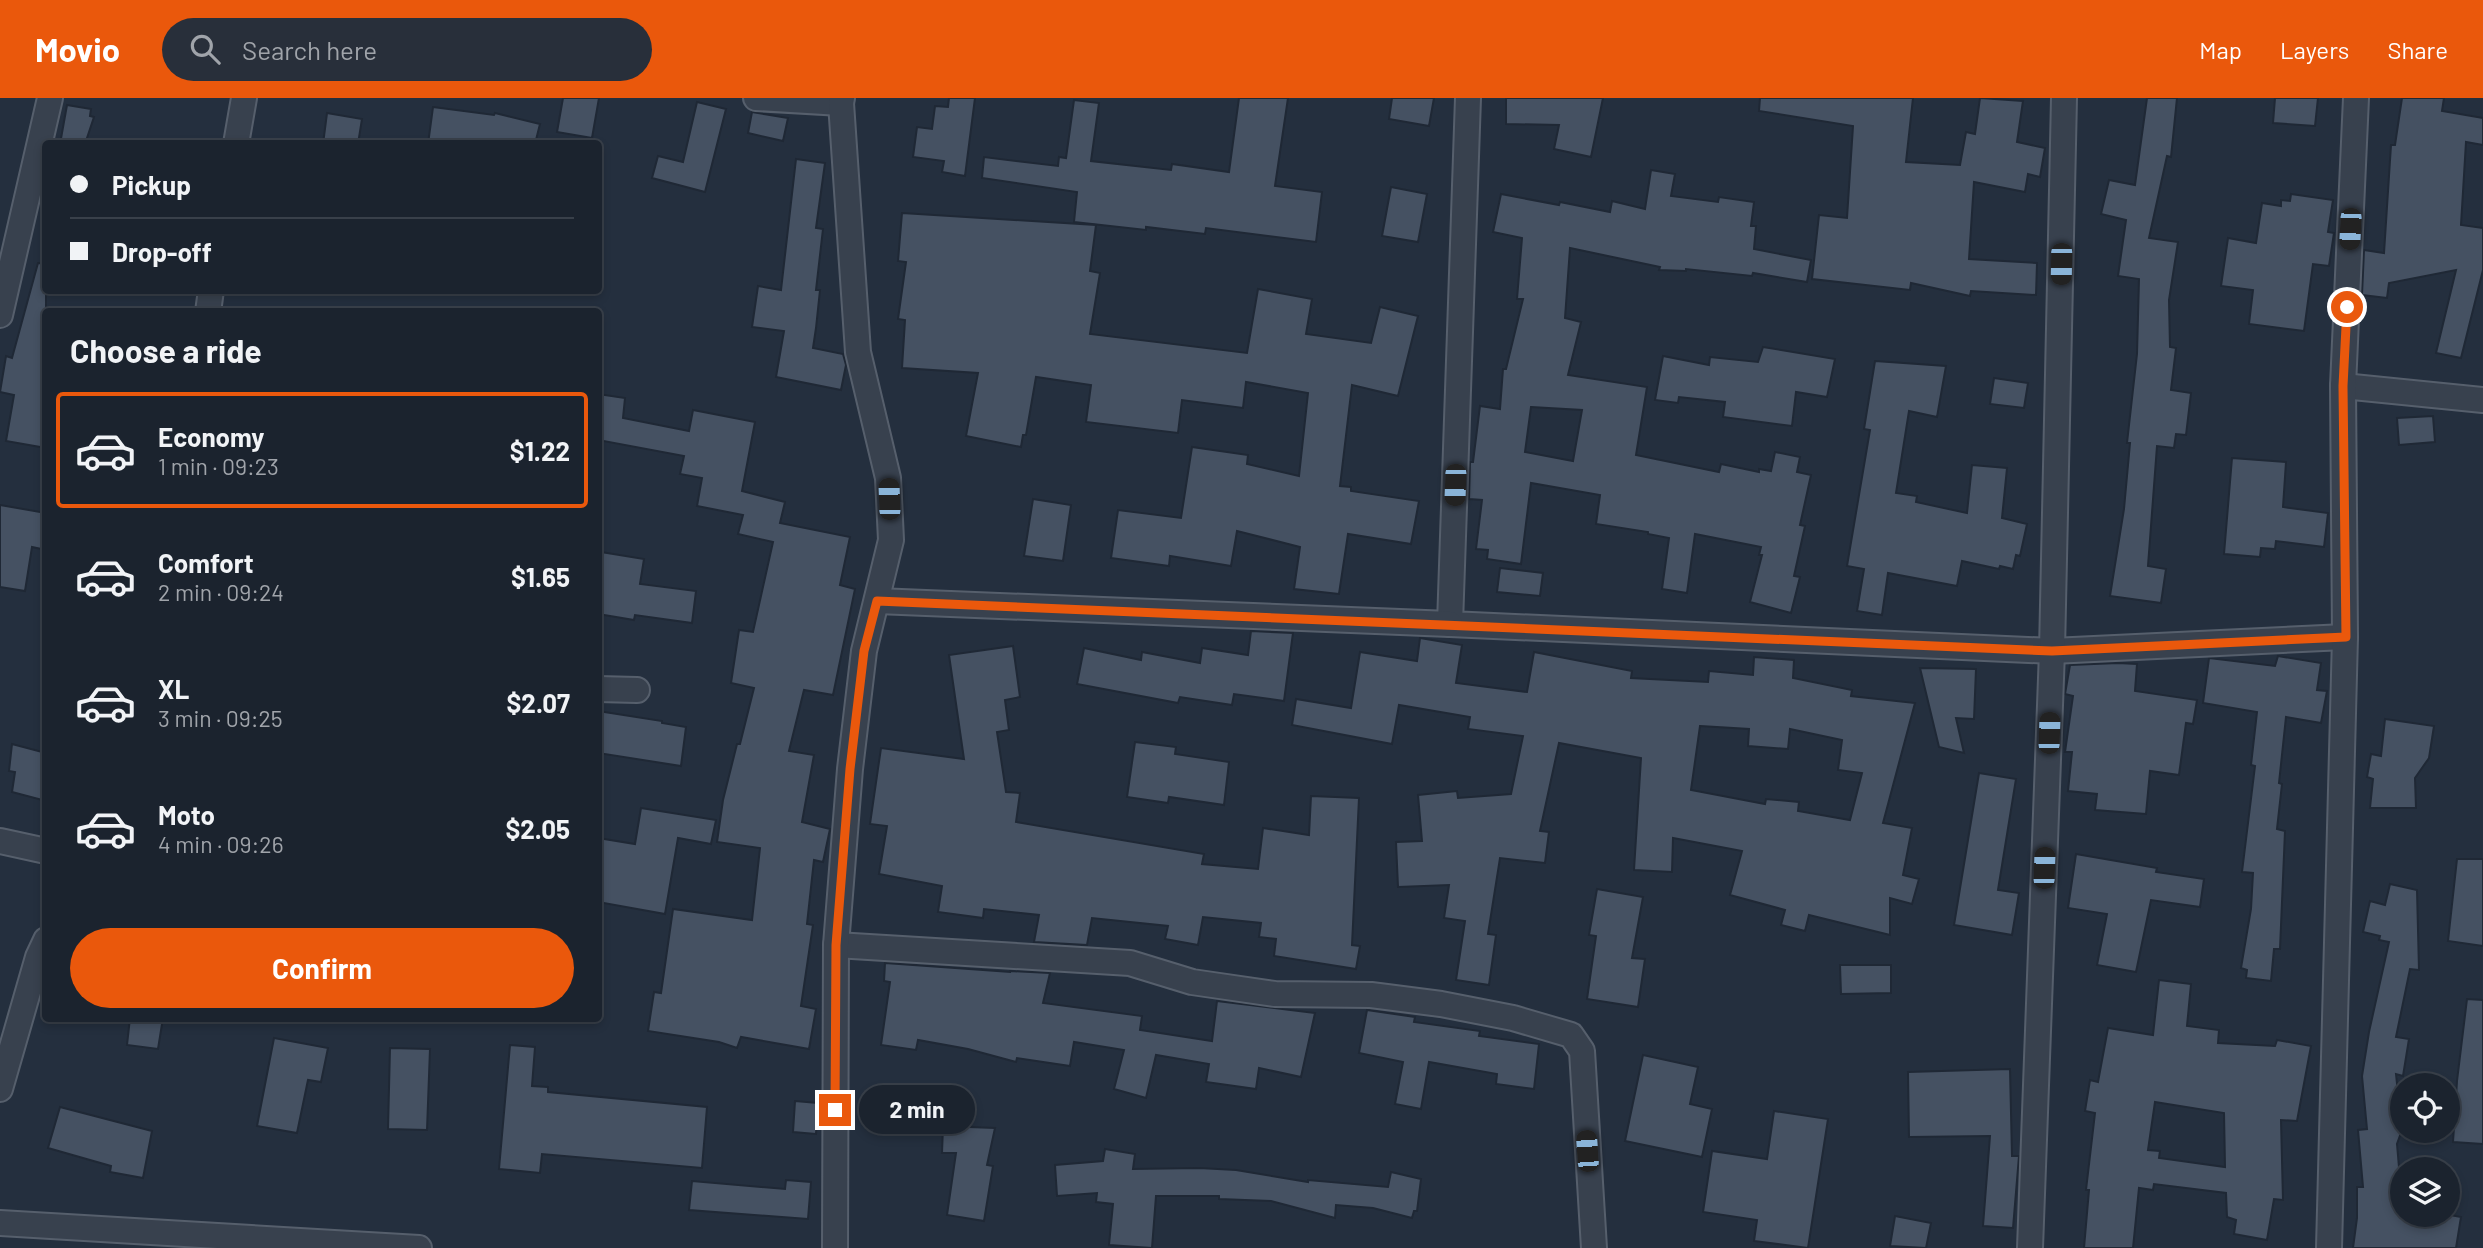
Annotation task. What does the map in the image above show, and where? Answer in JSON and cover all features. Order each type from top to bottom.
[{"type":"street","points":[[0,315],[50,98]]},
{"type":"street","points":[[237,140],[244,98]]},
{"type":"street","points":[[756,98],[841,100],[859,352],[888,478],[891,540],[862,664],[850,769],[836,945],[835,1248]]},
{"type":"street","points":[[1450,624],[1468,98]]},
{"type":"street","points":[[2030,1248],[2052,651],[2064,98]]},
{"type":"street","points":[[2329,1248],[2346,637],[2343,386],[2356,98]]},
{"type":"street","points":[[2343,386],[2483,400]]},
{"type":"street","points":[[877,601],[2052,651],[2346,637]]},
{"type":"street","points":[[602,689],[638,690]]},
{"type":"street","points":[[0,841],[42,850]]},
{"type":"street","points":[[836,945],[1130,963],[1192,982],[1275,993],[1371,995],[1441,1003],[1483,1014],[1513,1018],[1571,1035],[1582,1051],[1594,1248]]},
{"type":"street","points":[[0,1089],[42,953]]},
{"type":"street","points":[[0,1223],[419,1248]]},
{"type":"building","points":[[563,98],[599,98],[592,138],[557,132]]},
{"type":"building","points":[[949,98],[975,98],[965,176],[942,172],[944,161],[913,157],[917,127],[932,129],[935,106],[948,107]]},
{"type":"building","points":[[1239,98],[1288,98],[1275,186],[1322,192],[1316,242],[1206,228],[1205,234],[1074,222],[1077,192],[982,178],[984,157],[1058,166],[1059,157],[1066,158],[1074,100],[1099,103],[1091,161],[1171,170],[1172,164],[1229,172]]},
{"type":"building","points":[[1392,98],[1434,98],[1429,126],[1389,119]]},
{"type":"building","points":[[1506,98],[1603,98],[1591,157],[1554,149],[1559,125],[1506,124]]},
{"type":"building","points":[[1760,98],[1913,98],[1906,162],[1960,165],[1966,132],[1975,134],[1980,98],[2023,101],[2017,142],[2045,148],[2040,177],[2028,174],[2025,192],[1974,182],[1969,259],[2037,263],[2036,295],[1971,291],[1970,296],[1911,283],[1910,290],[1812,279],[1819,215],[1847,218],[1853,126],[1759,111]]},
{"type":"building","points":[[2147,98],[2177,98],[2171,157],[2167,156],[2149,238],[2178,242],[2169,300],[2170,347],[2176,348],[2171,390],[2191,393],[2186,435],[2176,434],[2174,448],[2157,446],[2148,566],[2166,569],[2161,603],[2110,596],[2124,509],[2130,443],[2127,443],[2137,354],[2139,279],[2118,276],[2126,220],[2101,214],[2109,180],[2135,185]]},
{"type":"building","points":[[2275,98],[2318,98],[2315,126],[2273,123]]},
{"type":"building","points":[[2402,98],[2444,98],[2442,111],[2483,118],[2483,145],[2466,142],[2461,225],[2483,228],[2483,270],[2461,358],[2436,353],[2456,270],[2389,283],[2387,298],[2362,295],[2364,250],[2384,253],[2391,145],[2395,145]]},
{"type":"building","points":[[697,102],[726,109],[705,192],[652,178],[658,156],[683,162]]},
{"type":"building","points":[[67,105],[91,109],[90,116],[94,117],[86,140],[61,140]]},
{"type":"building","points":[[433,107],[495,113],[540,124],[536,140],[429,140]]},
{"type":"building","points":[[752,112],[788,118],[783,141],[748,133]]},
{"type":"building","points":[[327,113],[362,119],[359,140],[324,140]]},
{"type":"building","points":[[796,159],[825,163],[816,228],[823,229],[816,290],[820,290],[813,348],[843,354],[846,365],[841,390],[776,377],[784,331],[752,327],[758,286],[781,290]]},
{"type":"building","points":[[1651,170],[1675,174],[1671,196],[1718,202],[1719,197],[1754,202],[1751,226],[1756,226],[1754,249],[1811,260],[1807,282],[1753,273],[1752,276],[1686,269],[1659,270],[1660,267],[1570,248],[1565,318],[1581,322],[1568,375],[1647,387],[1636,455],[1719,472],[1721,464],[1759,472],[1759,469],[1771,471],[1775,452],[1800,457],[1797,472],[1811,475],[1800,525],[1805,526],[1794,576],[1800,577],[1791,613],[1750,602],[1762,555],[1759,555],[1761,547],[1695,534],[1687,593],[1662,589],[1669,538],[1596,524],[1600,495],[1531,483],[1521,564],[1487,559],[1488,550],[1476,549],[1482,500],[1469,499],[1470,462],[1473,462],[1480,406],[1500,409],[1503,369],[1506,369],[1523,299],[1517,299],[1522,238],[1493,232],[1501,194],[1610,212],[1612,201],[1645,209]],"holes":[[[1531,407],[1582,410],[1573,461],[1525,452]]]},
{"type":"building","points":[[1391,187],[1427,194],[1418,242],[1382,236]]},
{"type":"building","points":[[2291,194],[2333,200],[2328,232],[2334,233],[2329,266],[2313,264],[2304,331],[2249,324],[2253,290],[2221,286],[2228,238],[2256,243],[2262,203],[2281,206],[2281,200],[2290,201]]},
{"type":"building","points":[[902,213],[1096,225],[1090,271],[1100,273],[1090,334],[1247,353],[1258,289],[1312,299],[1306,334],[1371,343],[1380,307],[1418,316],[1398,396],[1352,385],[1340,486],[1351,487],[1351,491],[1419,501],[1411,544],[1348,534],[1339,594],[1294,589],[1300,547],[1237,531],[1231,566],[1170,556],[1169,566],[1111,558],[1118,510],[1181,518],[1192,447],[1248,455],[1247,464],[1299,476],[1308,393],[1246,382],[1243,408],[1182,400],[1178,433],[1086,422],[1091,385],[1036,377],[1026,435],[1023,435],[1021,447],[966,436],[978,373],[902,368],[905,320],[898,319],[906,262],[898,261]]},
{"type":"building","points":[[38,263],[42,264],[42,294],[46,294],[46,308],[42,308],[42,447],[6,441],[14,395],[0,392],[6,356],[12,358]]},
{"type":"building","points":[[1763,347],[1835,359],[1827,397],[1796,392],[1792,426],[1723,417],[1725,402],[1679,397],[1678,403],[1655,400],[1663,356],[1709,365],[1710,357],[1758,362]]},
{"type":"building","points":[[1875,361],[1946,366],[1937,417],[1909,411],[1896,493],[1917,496],[1916,502],[1967,513],[1972,465],[2007,468],[2002,518],[2027,524],[2020,556],[2016,555],[2013,569],[2000,566],[1999,569],[1962,561],[1957,586],[1888,573],[1882,615],[1857,611],[1864,569],[1847,566],[1870,430],[1864,429]]},
{"type":"building","points":[[1994,378],[2028,383],[2024,408],[1990,404]]},
{"type":"building","points":[[602,395],[625,398],[623,418],[689,431],[693,410],[755,422],[742,491],[785,502],[780,523],[850,537],[840,585],[855,589],[833,695],[804,690],[789,751],[814,755],[802,822],[830,829],[823,862],[814,860],[807,924],[813,925],[801,1006],[816,1009],[809,1049],[741,1037],[737,1048],[719,1042],[648,1031],[654,992],[661,993],[673,909],[752,920],[760,848],[717,842],[723,800],[754,688],[731,683],[739,630],[753,632],[773,542],[738,534],[743,515],[697,506],[702,478],[680,474],[684,456],[602,441]]},
{"type":"building","points":[[2433,416],[2435,442],[2399,445],[2397,418]]},
{"type":"building","points":[[2232,458],[2286,462],[2283,507],[2328,513],[2324,547],[2276,541],[2275,549],[2261,548],[2260,557],[2224,554]]},
{"type":"building","points":[[1033,499],[1071,505],[1063,561],[1024,556]]},
{"type":"building","points":[[0,505],[42,512],[42,549],[32,547],[25,591],[0,587]]},
{"type":"building","points":[[602,552],[644,559],[640,584],[696,591],[692,623],[635,615],[634,620],[602,615]]},
{"type":"building","points":[[1500,568],[1543,573],[1540,596],[1497,592]]},
{"type":"building","points":[[1251,631],[1293,633],[1284,701],[1234,694],[1232,705],[1180,697],[1178,703],[1077,684],[1084,648],[1141,660],[1142,652],[1200,663],[1202,648],[1248,655]]},
{"type":"building","points":[[1420,638],[1462,645],[1456,683],[1527,692],[1534,652],[1632,671],[1631,678],[1708,682],[1709,671],[1753,675],[1754,657],[1794,660],[1793,678],[1852,690],[1851,696],[1915,703],[1883,823],[1912,828],[1903,875],[1919,879],[1912,904],[1890,898],[1890,935],[1809,915],[1805,931],[1781,925],[1785,910],[1730,895],[1742,851],[1673,838],[1672,872],[1634,870],[1641,758],[1559,743],[1540,831],[1549,832],[1545,863],[1500,858],[1488,934],[1496,935],[1489,985],[1456,980],[1465,921],[1444,918],[1449,885],[1398,887],[1396,842],[1422,841],[1418,795],[1457,791],[1458,798],[1511,794],[1523,736],[1468,729],[1470,717],[1399,705],[1392,744],[1292,725],[1296,699],[1351,708],[1360,652],[1417,661]],"holes":[[[1700,726],[1749,729],[1748,746],[1788,749],[1790,729],[1842,740],[1838,770],[1862,773],[1850,820],[1798,811],[1799,802],[1766,799],[1765,804],[1691,790]]]},
{"type":"building","points":[[1013,646],[1020,697],[1005,700],[1009,730],[997,732],[1006,792],[1020,793],[1016,822],[1204,854],[1202,864],[1258,869],[1263,828],[1309,835],[1311,796],[1359,798],[1352,945],[1360,946],[1356,969],[1274,956],[1276,939],[1259,937],[1261,923],[1203,917],[1198,945],[1165,939],[1168,926],[1092,918],[1087,945],[1034,942],[1039,915],[984,909],[983,918],[938,912],[942,886],[879,874],[887,826],[870,824],[881,748],[964,759],[949,655]]},
{"type":"building","points":[[2278,656],[2321,663],[2317,690],[2327,691],[2321,723],[2286,717],[2277,829],[2285,831],[2280,949],[2274,949],[2271,981],[2246,978],[2247,970],[2241,968],[2251,909],[2253,873],[2242,872],[2255,766],[2251,765],[2257,712],[2203,703],[2209,658],[2275,666]]},
{"type":"building","points":[[2137,664],[2135,691],[2197,700],[2193,724],[2186,723],[2179,775],[2150,771],[2146,814],[2095,810],[2097,794],[2068,791],[2072,752],[2065,752],[2073,696],[2065,694],[2070,665]]},
{"type":"building","points":[[1920,668],[1976,669],[1974,719],[1956,718],[1964,753],[1939,747]]},
{"type":"building","points":[[602,712],[686,727],[681,766],[602,754]]},
{"type":"building","points":[[2385,719],[2434,726],[2429,758],[2415,778],[2416,808],[2370,808],[2373,779],[2367,777],[2371,754],[2381,756]]},
{"type":"building","points":[[1135,742],[1176,747],[1175,754],[1229,762],[1224,805],[1169,797],[1168,803],[1127,797]]},
{"type":"building","points":[[12,744],[42,752],[42,800],[12,792],[15,772],[9,771]]},
{"type":"building","points":[[1979,773],[2016,779],[1998,890],[2019,893],[2012,935],[1954,925]]},
{"type":"building","points":[[641,808],[716,820],[711,844],[678,838],[665,914],[602,903],[602,839],[635,844]]},
{"type":"building","points":[[2076,854],[2157,868],[2156,872],[2204,879],[2200,907],[2151,900],[2136,972],[2097,965],[2107,914],[2068,908]]},
{"type":"building","points":[[2457,859],[2483,859],[2483,946],[2448,941]]},
{"type":"building","points":[[2390,884],[2417,890],[2419,970],[2410,969],[2396,1037],[2409,1039],[2403,1073],[2390,1073],[2390,1143],[2397,1143],[2398,1157],[2390,1157],[2390,1227],[2459,1227],[2456,1248],[2353,1248],[2357,1187],[2363,1187],[2358,1130],[2367,1129],[2362,1076],[2389,942],[2379,940],[2380,936],[2363,932],[2370,901],[2385,905]]},
{"type":"building","points":[[1597,889],[1643,897],[1632,958],[1645,959],[1638,1007],[1587,999],[1596,936],[1589,935]]},
{"type":"building","points":[[885,963],[1050,973],[1043,1003],[1142,1016],[1140,1030],[1212,1041],[1217,1001],[1315,1013],[1301,1077],[1259,1068],[1256,1089],[1206,1082],[1209,1064],[1156,1055],[1146,1098],[1114,1089],[1124,1050],[1074,1042],[1070,1066],[1017,1058],[1016,1062],[968,1049],[918,1040],[916,1050],[881,1045],[890,982],[884,981]]},
{"type":"building","points":[[1840,965],[1891,965],[1891,993],[1841,994]]},
{"type":"building","points":[[2159,980],[2191,984],[2187,1026],[2219,1030],[2218,1043],[2275,1046],[2277,1040],[2311,1046],[2297,1121],[2281,1120],[2283,1200],[2274,1199],[2267,1240],[2234,1234],[2236,1220],[2227,1217],[2226,1193],[2154,1184],[2153,1190],[2139,1188],[2133,1248],[2084,1248],[2089,1190],[2086,1190],[2095,1113],[2085,1111],[2090,1080],[2098,1082],[2108,1028],[2153,1035]],"holes":[[[2155,1102],[2224,1113],[2225,1167],[2159,1158],[2160,1151],[2148,1150]]]},
{"type":"building","points":[[2467,999],[2483,1000],[2483,1144],[2460,1142],[2458,1073]]},
{"type":"building","points":[[1367,1010],[1415,1017],[1414,1022],[1480,1031],[1479,1036],[1539,1044],[1534,1089],[1496,1084],[1497,1074],[1429,1062],[1421,1109],[1395,1104],[1403,1062],[1359,1053]]},
{"type":"building","points":[[130,1022],[162,1022],[158,1049],[127,1045]]},
{"type":"building","points":[[274,1038],[328,1048],[321,1082],[308,1080],[297,1133],[257,1126]]},
{"type":"building","points":[[510,1045],[535,1047],[532,1086],[548,1087],[548,1092],[707,1107],[702,1168],[542,1154],[540,1173],[499,1169]]},
{"type":"building","points":[[390,1048],[430,1049],[427,1130],[388,1129]]},
{"type":"building","points":[[1643,1055],[1698,1067],[1690,1104],[1712,1109],[1702,1157],[1625,1141]]},
{"type":"building","points":[[2010,1069],[2012,1156],[2019,1156],[2013,1228],[1983,1226],[1990,1136],[1909,1137],[1908,1072]]},
{"type":"building","points":[[795,1101],[818,1103],[816,1134],[793,1132]]},
{"type":"building","points":[[60,1107],[152,1131],[143,1178],[110,1172],[111,1166],[48,1148]]},
{"type":"building","points":[[1774,1111],[1828,1119],[1808,1248],[1754,1241],[1757,1220],[1703,1212],[1712,1151],[1767,1159]]},
{"type":"building","points":[[943,1126],[995,1128],[987,1165],[993,1166],[984,1221],[947,1215],[956,1153],[942,1153]]},
{"type":"building","points":[[1105,1149],[1135,1154],[1133,1169],[1236,1170],[1308,1182],[1388,1187],[1391,1172],[1421,1179],[1417,1211],[1414,1211],[1412,1218],[1373,1208],[1336,1205],[1335,1218],[1271,1201],[1219,1199],[1219,1196],[1156,1196],[1152,1248],[1109,1245],[1113,1204],[1096,1202],[1097,1193],[1057,1196],[1055,1165],[1103,1161]]},
{"type":"building","points":[[786,1180],[811,1182],[808,1219],[689,1210],[692,1181],[785,1189]]},
{"type":"building","points":[[1895,1216],[1931,1223],[1926,1248],[1890,1246]]},
{"type":"route","points":[[835,1110],[836,945],[850,769],[864,651],[877,601],[2052,651],[2346,637],[2343,386],[2347,307]]}]
